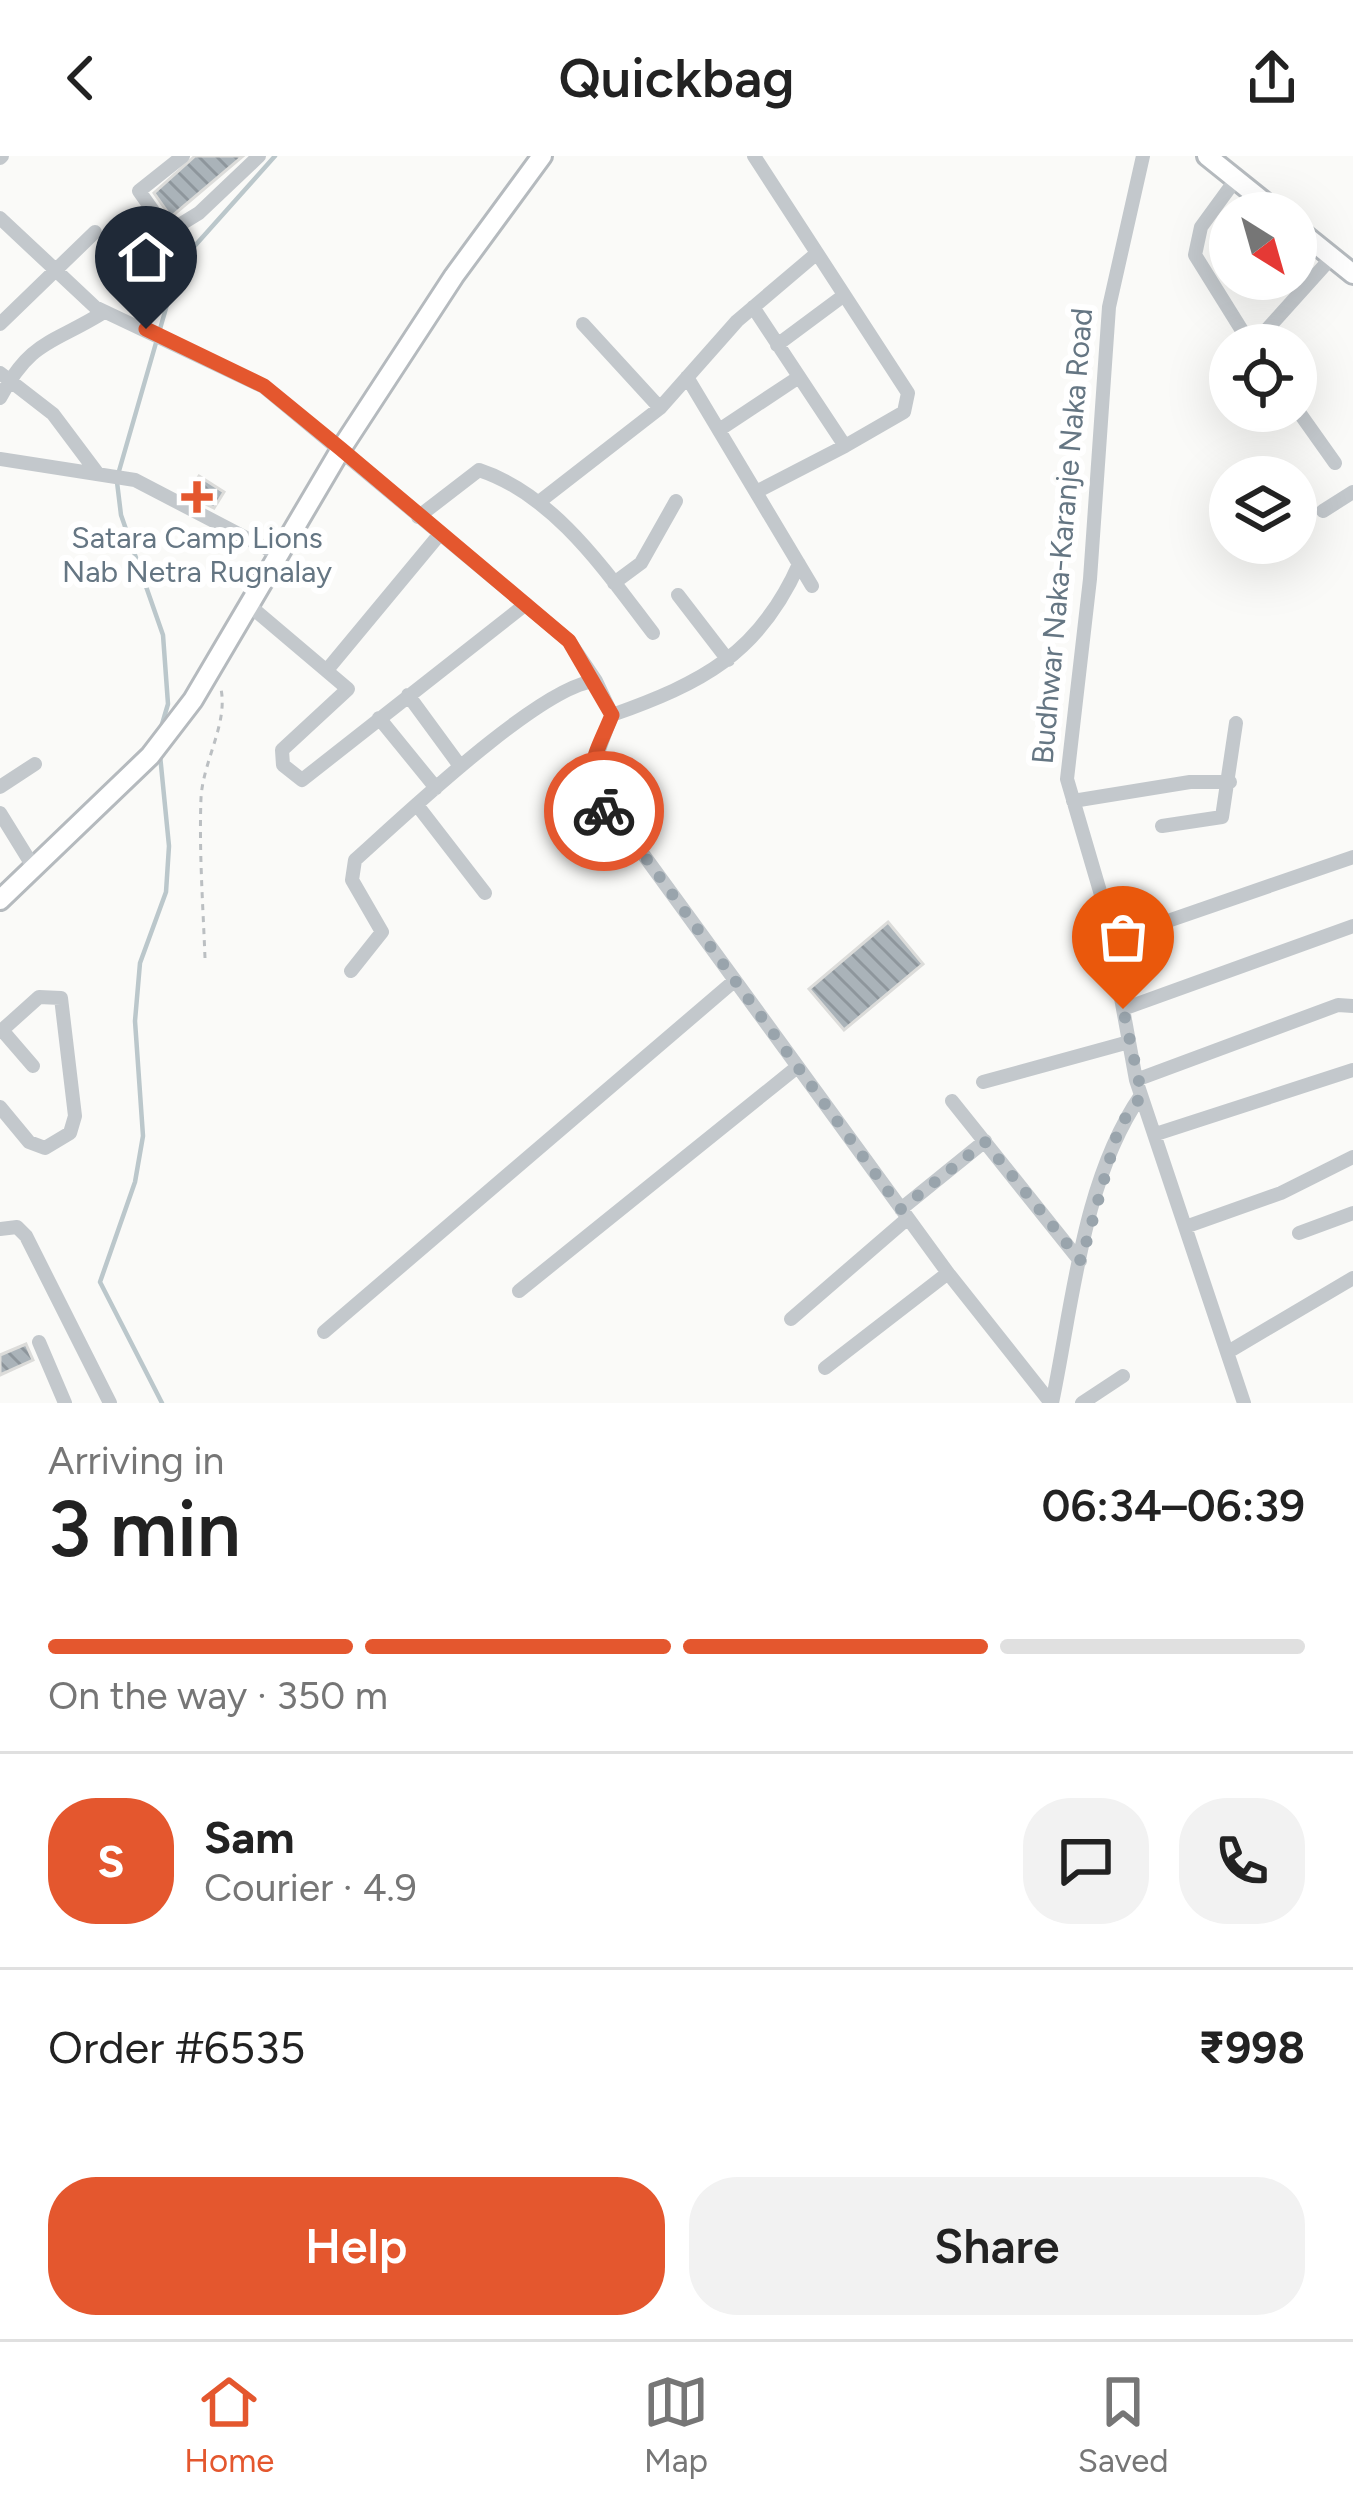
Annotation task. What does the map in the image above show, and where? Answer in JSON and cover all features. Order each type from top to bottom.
[{"type":"main road","points":[[0,900],[150,756],[193,700],[341,449],[454,276],[542,156]]},
{"type":"main road","points":[[1207,156],[1252,192]]},
{"type":"main road","points":[[1317,245],[1353,274]]},
{"type":"street","points":[[183,156],[139,191],[168,232],[199,213],[259,156]]},
{"type":"street","points":[[754,156],[910,401],[896,418],[756,492]]},
{"type":"street","name":"Budhwar Naka-Karanje Naka Road","points":[[1143,156],[1108,307],[1090,580],[1067,779],[1110,941],[1139,1088],[1244,1403]]},
{"type":"street","points":[[1236,179],[1201,227],[1195,254],[1239,324]]},
{"type":"street","points":[[0,218],[104,312],[264,386],[569,641],[612,715],[589,776],[594,801],[643,854],[904,1214],[1052,1403]]},
{"type":"street","points":[[0,323],[58,273],[95,232]]},
{"type":"street","points":[[539,502],[660,408],[752,307],[816,254]]},
{"type":"street","points":[[1271,324],[1332,257]]},
{"type":"street","points":[[778,345],[843,296]]},
{"type":"street","points":[[752,307],[844,446]]},
{"type":"street","points":[[0,398],[5,376],[43,340],[71,333],[104,312]]},
{"type":"street","points":[[583,324],[660,408]]},
{"type":"street","points":[[5,376],[53,414],[98,474]]},
{"type":"street","points":[[687,377],[812,586]]},
{"type":"street","points":[[719,430],[799,377]]},
{"type":"street","points":[[1313,432],[1335,463]]},
{"type":"street","points":[[0,459],[135,480],[280,555]]},
{"type":"street","points":[[418,517],[478,470],[510,480],[539,502],[653,633]]},
{"type":"street","points":[[1323,511],[1353,492]]},
{"type":"street","points":[[614,583],[641,563],[676,501]]},
{"type":"street","points":[[327,670],[439,535]]},
{"type":"street","points":[[612,715],[707,676],[728,660],[766,626],[799,564]]},
{"type":"street","points":[[678,595],[728,660]]},
{"type":"street","points":[[250,606],[348,692],[282,751],[283,765],[296,778],[311,777],[408,694],[526,604]]},
{"type":"street","points":[[351,971],[382,932],[352,880],[352,866],[460,766],[571,687],[596,681]]},
{"type":"street","points":[[408,694],[460,766]]},
{"type":"street","points":[[379,718],[436,788]]},
{"type":"street","points":[[1162,826],[1222,817],[1231,782],[1236,724]]},
{"type":"street","points":[[0,787],[35,764]]},
{"type":"street","points":[[1073,801],[1166,785],[1231,782]]},
{"type":"street","points":[[417,805],[485,893]]},
{"type":"street","points":[[0,813],[34,868]]},
{"type":"street","points":[[1110,941],[1353,857]]},
{"type":"street","points":[[1123,1009],[1353,926]]},
{"type":"street","points":[[324,1332],[733,982]]},
{"type":"street","points":[[0,1107],[28,1142],[45,1148],[70,1133],[75,1115],[62,998],[39,997],[1,1031],[33,1066]]},
{"type":"street","points":[[1052,1403],[1081,1261],[1119,1127],[1139,1088],[1337,1005],[1353,1006]]},
{"type":"street","points":[[983,1082],[1129,1042]]},
{"type":"street","points":[[519,1292],[796,1068]]},
{"type":"street","points":[[1156,1134],[1353,1070]]},
{"type":"street","points":[[952,1101],[1081,1261]]},
{"type":"street","points":[[790,1319],[985,1142]]},
{"type":"street","points":[[1188,1226],[1281,1193],[1353,1157]]},
{"type":"street","points":[[1299,1233],[1353,1213]]},
{"type":"street","points":[[0,1229],[17,1227],[26,1236],[110,1403]]},
{"type":"street","points":[[825,1368],[948,1273]]},
{"type":"street","points":[[1228,1352],[1351,1279],[1353,1297]]},
{"type":"street","points":[[39,1342],[65,1403]]},
{"type":"street","points":[[1082,1403],[1123,1376]]},
{"type":"path","points":[[205,958],[201,794],[209,747],[224,710],[222,690],[209,673]]},
{"type":"building","points":[[195,156],[243,156],[171,217],[154,193]]},
{"type":"building","points":[[199,476],[224,492],[214,508],[187,495]]},
{"type":"building","points":[[888,922],[923,964],[844,1030],[809,989]]},
{"type":"building","points":[[26,1344],[33,1360],[0,1375],[0,1355]]},
{"type":"waterway","points":[[119,471],[175,277],[192,249],[275,156]]},
{"type":"waterway","points":[[117,482],[121,515],[163,635],[168,704],[160,731]]},
{"type":"waterway","points":[[160,755],[169,846],[166,892],[140,963],[135,1021],[143,1136],[135,1182],[100,1282],[162,1403]]},
{"type":"way so far","points":[[604,811],[643,854],[901,1209],[985,1142],[1081,1261],[1119,1127],[1142,1095],[1123,1009]]},
{"type":"place","name":"Satara Camp Lions Nab Netra Rugnalay","points":[[197,497]]},
{"type":"route","points":[[146,329],[264,386],[569,641],[612,715],[588,788],[604,811]]}]
